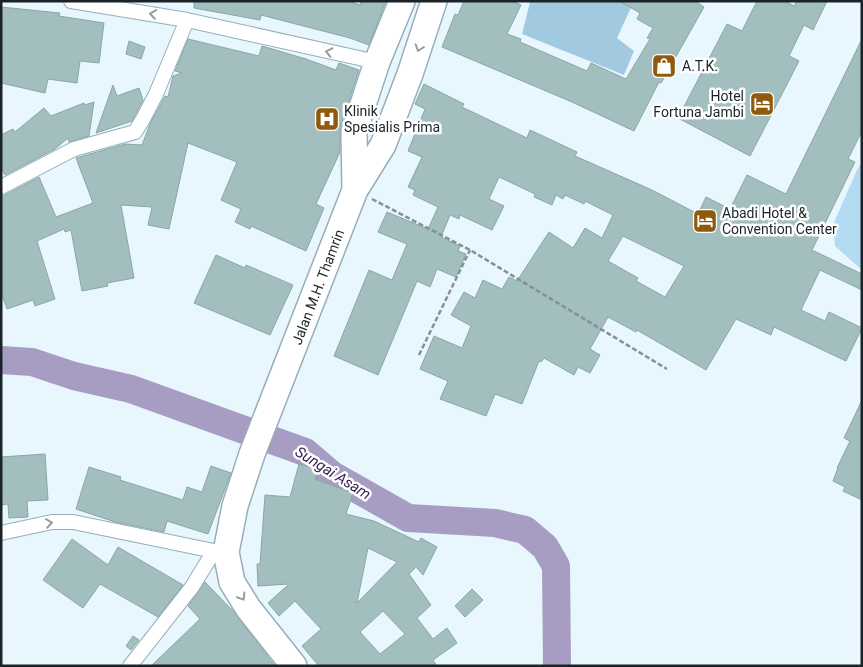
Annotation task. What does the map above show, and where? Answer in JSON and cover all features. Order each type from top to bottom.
[{"type":"highway","name":"Jalan M.H. Thamrin","points":[[355,190],[354,132],[377,62],[402,1]]},
{"type":"highway","name":"Jalan M.H. Thamrin","points":[[220,551],[252,454],[355,190],[384,145],[434,1]]},
{"type":"highway","points":[[220,551],[232,582],[248,608],[294,666]]},
{"type":"street","points":[[70,1],[187,20],[377,62]]},
{"type":"street","points":[[1,187],[74,149],[135,132],[144,119],[156,94],[187,20]]},
{"type":"street","points":[[1,533],[52,522],[73,522],[220,551],[130,666]]},
{"type":"path","points":[[355,190],[470,250],[667,369]]},
{"type":"path","points":[[419,355],[470,250]]},
{"type":"shaded area","points":[[528,1],[634,1],[617,38],[634,51],[624,75],[522,34],[530,2]]},
{"type":"shaded area","points":[[862,162],[862,270],[835,246],[833,225]]},
{"type":"building","points":[[194,1],[347,1],[360,5],[361,1],[386,1],[369,45],[350,38],[261,15],[260,20],[194,8]]},
{"type":"building","points":[[464,1],[512,1],[521,5],[507,34],[521,39],[520,42],[587,71],[591,63],[626,79],[650,39],[647,38],[653,28],[637,19],[640,13],[619,1],[695,1],[704,7],[661,83],[659,82],[634,131],[572,102],[442,47],[455,14],[458,15]]},
{"type":"building","points":[[757,1],[785,1],[794,6],[797,1],[827,1],[813,30],[804,25],[789,56],[799,61],[750,156],[678,118],[727,24],[742,31]]},
{"type":"building","points":[[1,7],[60,13],[59,16],[104,23],[99,63],[80,61],[77,83],[48,79],[45,93],[1,83]]},
{"type":"building","points":[[188,39],[259,56],[262,46],[336,70],[339,63],[359,70],[340,128],[340,152],[316,204],[324,208],[306,251],[251,226],[250,229],[235,222],[241,209],[221,200],[237,162],[188,143],[169,229],[148,225],[152,207],[121,205],[134,278],[107,283],[108,286],[82,291],[71,230],[65,232],[64,229],[37,241],[55,299],[35,306],[33,300],[7,309],[1,292],[1,197],[39,177],[56,217],[93,203],[76,158],[125,144],[142,145],[150,124],[165,96],[168,97],[173,76],[182,73],[175,71]]},
{"type":"building","points":[[862,39],[862,131],[848,159],[855,162],[812,250],[862,274],[862,290],[820,270],[801,310],[825,321],[829,312],[862,328],[846,361],[774,327],[771,335],[736,319],[706,370],[637,330],[636,332],[608,317],[590,349],[600,355],[590,373],[578,367],[574,375],[544,358],[541,362],[539,361],[522,404],[495,394],[486,416],[440,399],[448,381],[420,369],[434,336],[462,348],[471,326],[451,315],[464,292],[475,298],[483,280],[502,289],[509,277],[517,281],[549,232],[573,248],[585,228],[602,238],[613,215],[585,201],[584,204],[565,195],[563,199],[556,195],[552,205],[534,197],[535,194],[499,177],[489,199],[504,206],[492,230],[460,215],[459,219],[450,215],[441,237],[460,246],[458,251],[466,254],[456,277],[437,269],[430,287],[417,281],[378,375],[334,356],[369,270],[392,280],[407,244],[378,232],[387,212],[428,229],[438,207],[413,195],[415,190],[408,187],[422,157],[408,151],[425,109],[415,104],[424,84],[464,104],[462,107],[527,138],[530,130],[577,152],[575,156],[652,190],[698,214],[706,197],[730,209],[747,175],[786,194]],"holes":[[[623,236],[684,266],[665,297],[636,281],[638,278],[608,261]]]},
{"type":"building","points":[[129,41],[145,47],[141,59],[126,54]]},
{"type":"building","points":[[113,85],[117,96],[139,88],[143,100],[132,121],[96,133]]},
{"type":"building","points":[[94,102],[89,136],[69,142],[68,138],[55,149],[5,175],[1,168],[1,135],[13,129],[15,132],[44,108],[51,116],[84,103],[85,105]]},
{"type":"building","points":[[216,255],[245,268],[246,265],[293,285],[270,335],[194,303]]},
{"type":"building","points":[[862,400],[862,500],[843,491],[845,487],[833,481],[850,441],[844,438]]},
{"type":"building","points":[[45,454],[48,500],[27,501],[28,517],[9,518],[8,504],[1,505],[1,457]]},
{"type":"building","points":[[299,464],[318,469],[315,479],[353,493],[346,514],[374,521],[419,542],[421,538],[437,547],[423,575],[416,567],[409,574],[431,605],[417,618],[433,639],[447,628],[457,643],[433,660],[437,666],[319,666],[302,646],[321,629],[295,601],[279,616],[268,603],[289,584],[258,586],[257,564],[260,564],[265,495],[290,497]],"holes":[[[368,548],[397,562],[357,603]],[[383,611],[405,634],[380,654],[360,632]]]},
{"type":"building","points":[[211,466],[231,473],[208,534],[167,521],[164,532],[115,522],[76,509],[89,467],[121,477],[120,480],[183,500],[187,487],[202,492]]},
{"type":"building","points":[[72,539],[108,565],[118,547],[183,585],[158,617],[100,584],[83,608],[43,580]]},
{"type":"building","points":[[205,582],[234,612],[275,666],[151,666],[200,619],[188,606]]},
{"type":"building","points":[[472,589],[483,600],[465,617],[455,606]]},
{"type":"building","points":[[133,636],[139,640],[131,650],[126,646]]},
{"type":"waterway","name":"Sungai Asam","points":[[1,360],[32,362],[74,376],[131,389],[305,452],[332,475],[408,518],[495,523],[525,530],[545,547],[556,566],[557,666]]},
{"type":"place","name":"A.T.K.","points":[[664,66]]},
{"type":"place","name":"Hotel Fortuna Jambi","points":[[762,104]]},
{"type":"place","name":"Klinik Spesialis Prima","points":[[327,119]]},
{"type":"place","name":"Abadi Hotel & Convention Center","points":[[705,221]]}]
